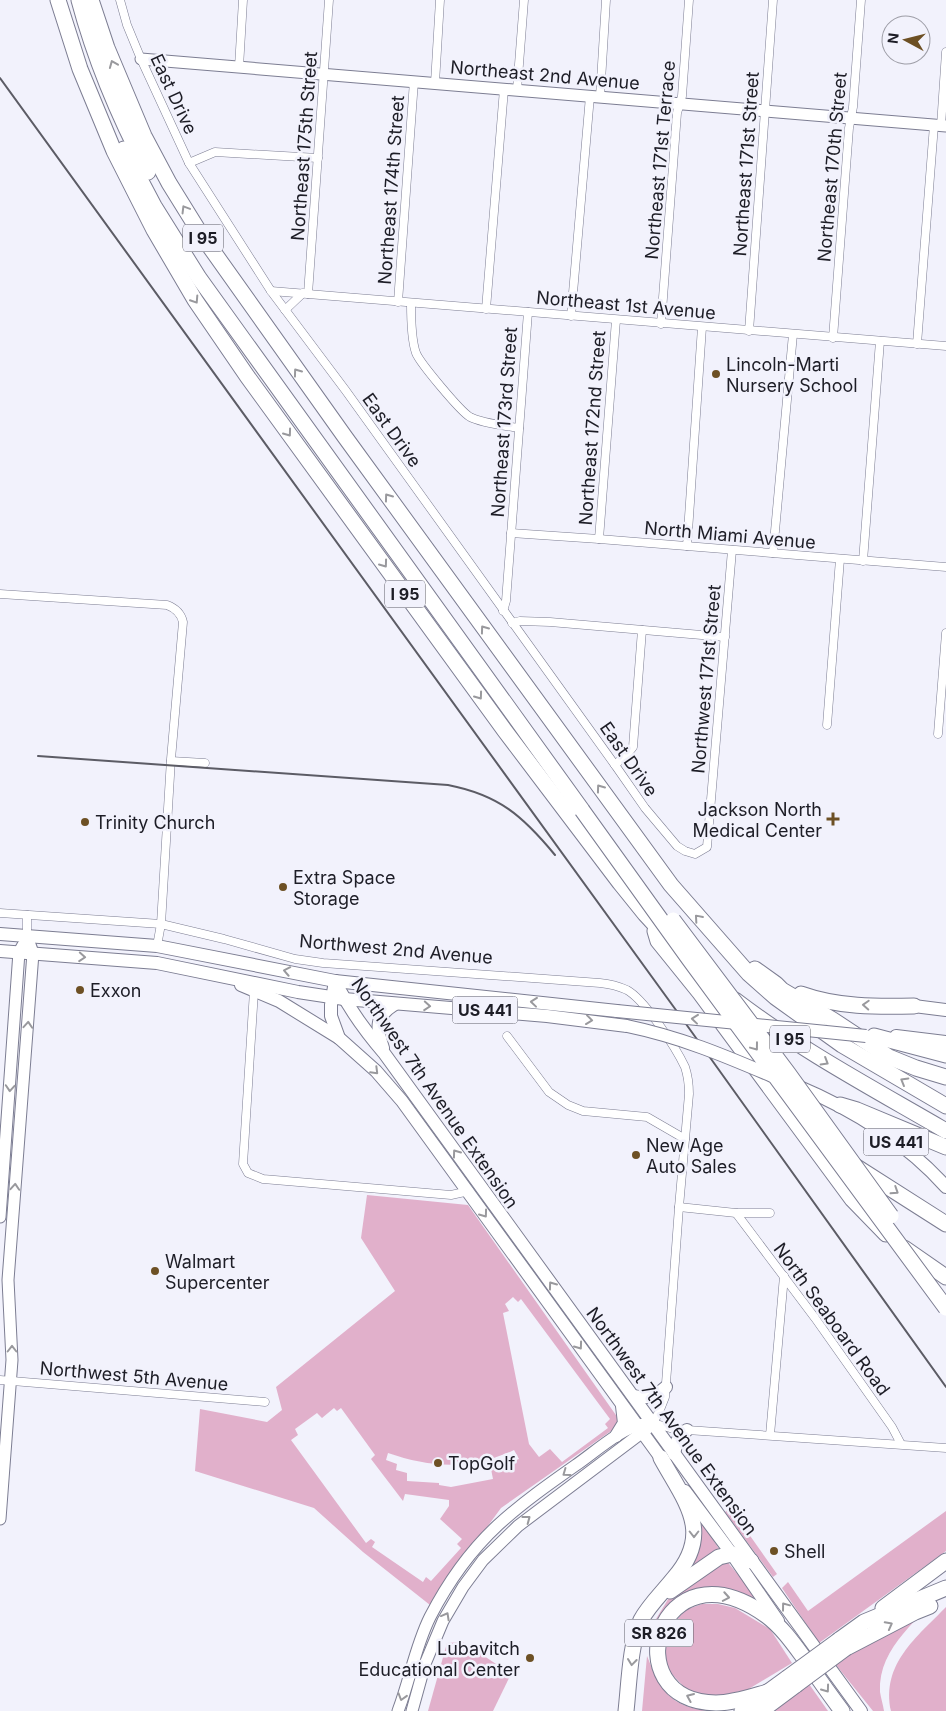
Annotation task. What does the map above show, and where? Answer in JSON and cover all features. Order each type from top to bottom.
[{"type":"highway","name":"I 95","points":[[58,0],[80,69],[114,151],[154,230],[196,300],[247,376],[505,732],[581,833],[652,922],[730,996],[785,1036],[946,1131]]},
{"type":"highway","points":[[68,0],[86,56],[122,144],[154,206],[199,278],[277,388],[585,807],[788,1072],[946,1292]]},
{"type":"highway","points":[[78,0],[105,80],[131,139],[184,238],[231,309],[410,555],[689,959],[946,1308]]},
{"type":"highway","name":"I 95","points":[[91,0],[107,48],[144,136],[200,233],[339,430],[670,885],[758,983],[816,1028],[946,1106]]},
{"type":"highway","points":[[652,922],[658,941],[700,993],[852,1199],[870,1219],[897,1243],[946,1277]]},
{"type":"highway","points":[[731,954],[760,972],[782,990],[833,1020],[883,1054],[916,1068],[946,1076]]},
{"type":"highway","points":[[776,984],[810,997],[840,1003],[914,1006]]},
{"type":"highway","points":[[870,1036],[946,1055]]},
{"type":"highway","points":[[840,1105],[857,1110],[946,1147]]},
{"type":"highway","points":[[787,1110],[849,1162],[946,1224]]},
{"type":"highway","points":[[626,1711],[635,1640],[641,1621],[654,1601],[687,1561],[694,1544],[694,1526],[689,1509],[667,1456]]},
{"type":"highway","points":[[654,1601],[719,1557],[732,1554],[752,1561]]},
{"type":"highway","points":[[864,1622],[946,1561]]},
{"type":"highway","name":"SR 826","points":[[842,1711],[790,1639],[768,1617],[752,1606],[735,1599],[697,1596],[681,1604],[668,1615],[660,1630],[657,1646],[658,1662],[664,1677],[674,1689],[686,1697],[700,1701],[716,1703],[733,1701],[771,1691],[792,1682],[843,1644],[864,1622],[946,1588]]},
{"type":"highway","points":[[843,1644],[946,1599]]},
{"type":"highway","points":[[761,1711],[792,1682]]},
{"type":"highway","points":[[742,1711],[771,1691]]},
{"type":"main road","name":"Northwest 2nd Avenue","points":[[0,934],[158,946],[335,981]]},
{"type":"main road","name":"US 441","points":[[0,951],[142,961],[338,999],[547,1016],[627,1026],[674,1037],[698,1045],[840,1105],[894,1140],[922,1163],[946,1187]]},
{"type":"main road","points":[[213,974],[290,1007],[339,1038]]},
{"type":"main road","name":"US 441","points":[[335,981],[617,1011],[946,1042]]},
{"type":"main road","name":"Northwest 7th Avenue Extension","points":[[335,981],[338,999],[384,1053],[653,1423],[667,1456],[790,1639]]},
{"type":"main road","name":"Northwest 7th Avenue Extension","points":[[338,999],[331,1016],[339,1038],[376,1071],[402,1101],[640,1429],[667,1456],[752,1561],[861,1711]]},
{"type":"main road","points":[[384,1053],[378,1035],[378,1022],[384,1012],[395,1004]]},
{"type":"main road","points":[[914,1006],[946,1010]]},
{"type":"main road","points":[[633,1396],[642,1398],[653,1397],[666,1387]]},
{"type":"main road","points":[[616,1436],[624,1423],[621,1403]]},
{"type":"main road","points":[[667,1456],[677,1440],[687,1430]]},
{"type":"street","name":"East Drive","points":[[120,0],[127,25],[141,59],[189,164],[270,291],[346,391],[645,808],[677,846],[685,851]]},
{"type":"street","points":[[239,67],[243,0]]},
{"type":"street","name":"Northeast 175th Street","points":[[305,294],[330,0]]},
{"type":"street","points":[[435,83],[440,0]]},
{"type":"street","points":[[517,90],[524,0]]},
{"type":"street","name":"Northeast 172nd Street","points":[[571,316],[606,0]]},
{"type":"street","name":"Northeast 171st Terrace","points":[[661,324],[677,113],[682,96],[689,0]]},
{"type":"street","name":"Northeast 171st Street","points":[[749,331],[773,0]]},
{"type":"street","name":"Northeast 170th Street","points":[[833,338],[861,0]]},
{"type":"street","points":[[917,344],[946,52]]},
{"type":"street","name":"Northeast 2nd Avenue","points":[[141,59],[940,126]]},
{"type":"street","name":"Northeast 174th Street","points":[[398,302],[414,81]]},
{"type":"street","name":"Northeast 173rd Street","points":[[486,309],[504,89]]},
{"type":"street","points":[[189,164],[215,152],[318,158]]},
{"type":"street","name":"Northeast 1st Avenue","points":[[270,291],[946,346]]},
{"type":"street","points":[[285,310],[305,294]]},
{"type":"street","points":[[411,303],[411,323],[416,353],[445,392],[471,417],[500,426],[519,428]]},
{"type":"street","name":"Northeast 173rd Street","points":[[503,611],[506,601],[528,312]]},
{"type":"street","name":"Northeast 172nd Street","points":[[599,539],[616,320]]},
{"type":"street","points":[[687,546],[702,327]]},
{"type":"street","points":[[773,553],[793,334]]},
{"type":"street","points":[[863,560],[880,341]]},
{"type":"street","name":"North Miami Avenue","points":[[511,533],[946,567]]},
{"type":"street","name":"Northwest 171st Street","points":[[685,851],[695,854],[706,847],[732,550]]},
{"type":"street","points":[[827,725],[840,559]]},
{"type":"street","points":[[0,594],[167,605],[174,608],[182,617],[184,622],[171,761],[158,946]]},
{"type":"street","points":[[512,623],[520,621],[540,622],[725,637]]},
{"type":"street","points":[[616,765],[633,747],[642,630]]},
{"type":"street","points":[[938,734],[946,633]]},
{"type":"street","points":[[171,761],[205,763]]},
{"type":"street","name":"Northwest 2nd Avenue","points":[[0,913],[161,924],[295,959],[323,963],[613,984],[627,990],[639,1000],[659,1025],[685,1068],[689,1094],[685,1139]]},
{"type":"street","points":[[0,1520],[5,1381],[12,1348],[8,1280],[33,953],[27,936],[27,914]]},
{"type":"street","points":[[0,1217],[20,952],[27,936]]},
{"type":"street","points":[[254,991],[243,1164],[248,1173],[263,1179],[451,1195],[480,1186]]},
{"type":"street","points":[[398,1711],[417,1648],[430,1618],[462,1566],[496,1526],[532,1497],[616,1436],[653,1423],[665,1397],[685,1139],[647,1117],[583,1111],[568,1105],[549,1092],[507,1036]]},
{"type":"street","points":[[679,1207],[736,1213],[770,1213]]},
{"type":"street","name":"North Seaboard Road","points":[[736,1213],[892,1426],[901,1444]]},
{"type":"street","points":[[770,1435],[784,1276]]},
{"type":"street","name":"Northwest 5th Avenue","points":[[5,1381],[265,1402]]},
{"type":"street","points":[[653,1423],[687,1430],[946,1448]]},
{"type":"street","points":[[412,1711],[425,1664],[442,1621],[463,1587],[483,1560],[518,1526],[640,1429]]},
{"type":"shaded area","points":[[367,1195],[468,1205],[620,1423],[613,1432],[611,1431],[501,1508],[430,1605],[363,1552],[314,1508],[195,1471],[200,1409],[267,1422],[282,1410],[276,1387],[395,1291],[361,1238]],"holes":[[[513,1297],[518,1302],[521,1299],[610,1419],[605,1424],[608,1428],[562,1462],[550,1449],[539,1457],[529,1444],[503,1313],[509,1311],[505,1304]],[[334,1408],[337,1411],[341,1408],[375,1455],[371,1459],[403,1501],[405,1494],[449,1500],[449,1506],[440,1519],[462,1539],[457,1544],[461,1548],[431,1581],[426,1577],[423,1582],[372,1547],[375,1542],[371,1539],[366,1543],[291,1440],[298,1435],[295,1429],[317,1413],[322,1418]],[[514,1450],[519,1459],[491,1469],[493,1479],[451,1487],[439,1485],[439,1483],[407,1481],[407,1473],[396,1470],[397,1464],[386,1460],[388,1453],[420,1462],[451,1465],[483,1461]]]},
{"type":"shaded area","points":[[731,1507],[735,1510],[739,1509],[734,1513],[777,1574],[773,1577],[725,1512]]},
{"type":"shaded area","points":[[946,1511],[946,1551],[819,1643],[782,1588],[788,1582],[808,1611]]},
{"type":"shaded area","points":[[702,1522],[719,1549],[679,1579],[699,1525]]},
{"type":"shaded area","points":[[725,1559],[764,1606],[702,1590],[682,1595],[669,1605],[653,1624],[670,1596]]},
{"type":"shaded area","points":[[946,1585],[894,1646],[886,1660],[881,1675],[880,1692],[884,1711],[873,1711],[836,1665]]},
{"type":"shaded area","points":[[702,1604],[718,1604],[735,1608],[770,1629],[792,1663],[747,1690],[712,1697],[687,1690],[669,1671],[665,1658],[665,1643],[674,1623],[685,1610]]},
{"type":"shaded area","points":[[946,1607],[946,1711],[891,1711],[889,1694],[891,1679],[896,1665],[913,1641]]},
{"type":"shaded area","points":[[463,1642],[511,1674],[493,1711],[428,1711],[447,1643]]},
{"type":"shaded area","points":[[647,1656],[657,1679],[668,1695],[684,1705],[709,1711],[642,1711]]},
{"type":"shaded area","points":[[809,1684],[828,1711],[772,1711]]},
{"type":"railway","points":[[0,78],[681,1017],[946,1387]]},
{"type":"railway","points":[[38,756],[448,785],[482,795],[509,809],[521,818],[555,855]]},
{"type":"place","name":"Lincoln-Marti Nursery School","points":[[716,374]]},
{"type":"place","name":"Jackson North Medical Center","points":[[833,819]]},
{"type":"place","name":"Trinity Church","points":[[85,822]]},
{"type":"place","name":"Extra Space Storage","points":[[283,887]]},
{"type":"place","name":"Exxon","points":[[80,990]]},
{"type":"place","name":"New Age Auto Sales","points":[[636,1155]]},
{"type":"place","name":"Walmart Supercenter","points":[[155,1271]]},
{"type":"place","name":"TopGolf","points":[[438,1463]]},
{"type":"place","name":"Shell","points":[[774,1551]]},
{"type":"place","name":"Lubavitch Educational Center","points":[[530,1658]]}]
